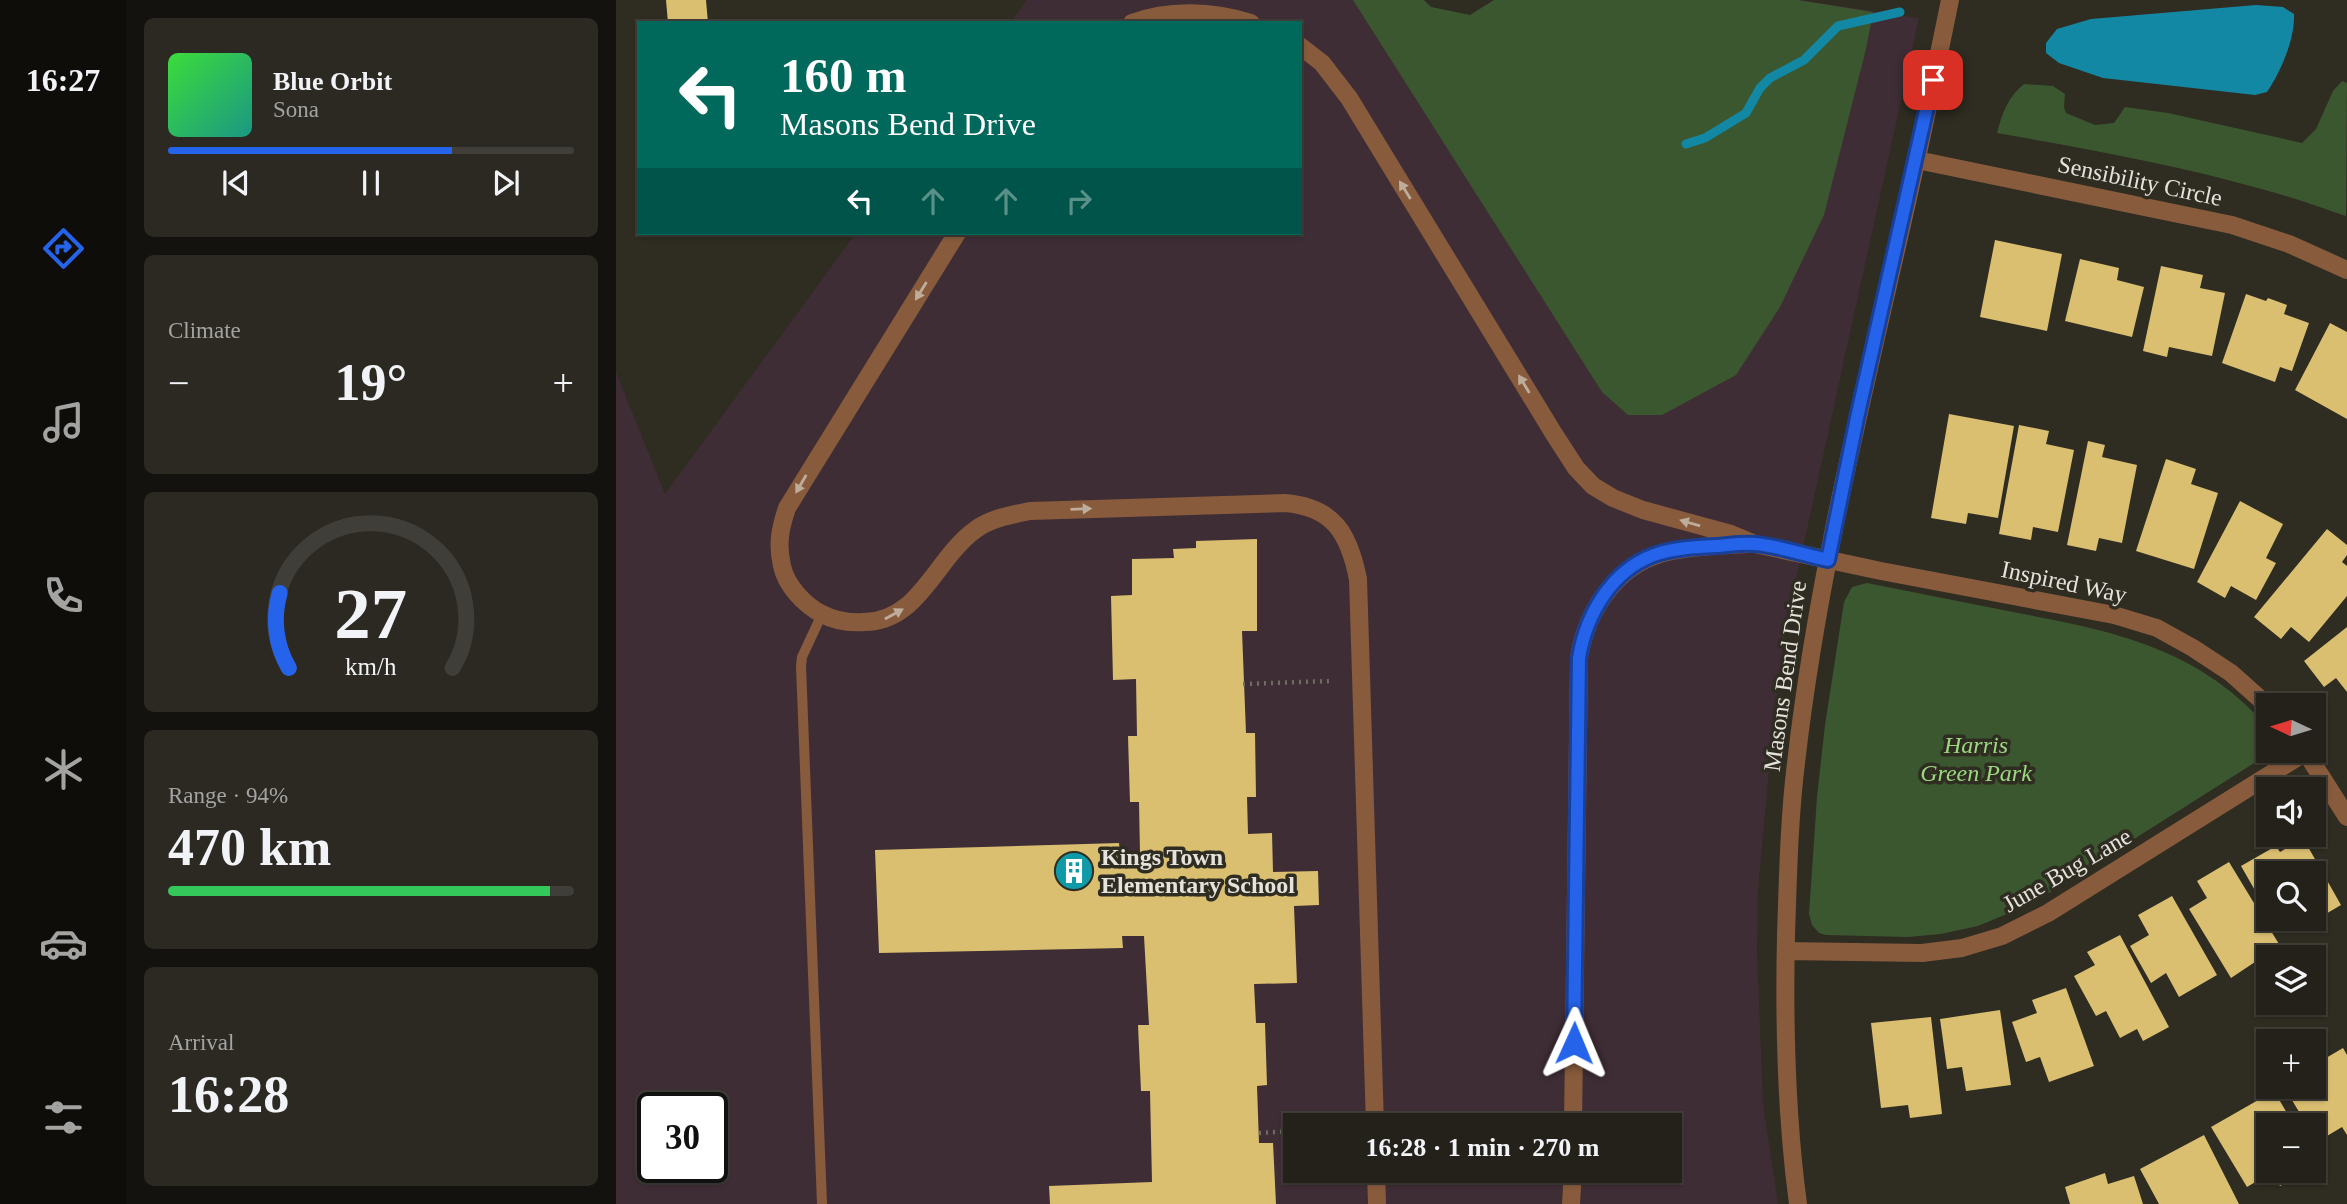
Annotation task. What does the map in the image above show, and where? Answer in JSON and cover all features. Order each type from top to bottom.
[{"type":"street","name":"Masons Bend Drive","points":[[1798,1204],[1789,1104],[1785,998],[1788,853],[1796,764],[1828,560],[1950,0]]},
{"type":"street","points":[[1140,21],[1189,13],[1215,14],[1243,21]]},
{"type":"street","points":[[1302,48],[1322,63],[1349,98],[1576,468],[1593,486],[1613,498],[1731,534],[1755,544]]},
{"type":"street","name":"Sensibility Circle","points":[[1917,160],[2232,225],[2289,244],[2347,270]]},
{"type":"street","points":[[956,235],[787,508],[779,529],[778,549],[783,571],[792,588],[808,605],[822,614],[850,623],[878,622],[898,614],[914,601],[958,544],[976,529],[999,518],[1030,511],[1285,503],[1305,504],[1332,520],[1345,535],[1358,579],[1375,1113]]},
{"type":"street","points":[[1573,1113],[1579,658],[1583,636],[1590,616],[1603,596],[1635,565],[1670,551],[1755,544]]},
{"type":"street","name":"Inspired Way","points":[[1755,544],[2114,615],[2157,628],[2193,648],[2231,673],[2256,695]]},
{"type":"street","name":"June Bug Lane","points":[[1786,951],[1922,953],[1962,948],[2002,936],[2049,913],[2286,763]]},
{"type":"street","points":[[2313,763],[2347,817]]},
{"type":"street","points":[[1376,1183],[1377,1204]]},
{"type":"street","points":[[1571,1204],[1572,1183]]},
{"type":"lane","points":[[822,614],[802,657],[801,666],[822,1204]]},
{"type":"path","points":[[1243,684],[1331,681]]},
{"type":"path","points":[[1259,1133],[1283,1132]]},
{"type":"shaded area","points":[[1027,0],[1424,0],[1431,7],[1470,15],[1494,0],[1798,0],[1919,18],[1786,625],[1770,759],[1758,889],[1757,952],[1763,1103],[1778,1204],[616,1204],[616,372],[665,494],[855,235],[1302,235],[1302,21],[1011,21]]},
{"type":"green space","points":[[1353,0],[1424,0],[1431,7],[1470,15],[1494,0],[1798,0],[1873,12],[1824,215],[1780,307],[1736,375],[1662,415],[1628,415],[1602,392]]},
{"type":"green space","points":[[2342,81],[2347,83],[2346,216],[2275,193],[2199,173],[1997,133],[2006,106],[2024,84],[2053,86],[2065,94],[2066,113],[2095,125],[2114,123],[2125,107],[2168,113],[2302,143],[2316,129],[2333,91]]},
{"type":"green space","name":"Harris Green Park","points":[[1867,583],[2054,620],[2122,636],[2154,648],[2214,679],[2256,716],[2256,762],[2033,903],[1978,926],[1941,934],[1908,937],[1819,933],[1812,925],[1809,914],[1817,797],[1844,602],[1852,587]]},
{"type":"water","points":[[2256,5],[2283,7],[2294,14],[2294,24],[2290,44],[2277,74],[2267,92],[2255,95],[2103,78],[2059,63],[2046,53],[2046,43],[2057,29],[2091,19]]},
{"type":"building","points":[[666,0],[706,0],[708,21],[668,21]]},
{"type":"building","points":[[1995,240],[2062,254],[2047,331],[1980,317]]},
{"type":"building","points":[[2080,259],[2119,268],[2117,280],[2144,287],[2132,337],[2065,321]]},
{"type":"building","points":[[2161,266],[2203,275],[2200,288],[2225,293],[2212,356],[2169,347],[2167,357],[2143,351]]},
{"type":"building","points":[[2246,294],[2287,305],[2284,314],[2309,323],[2292,371],[2280,367],[2275,382],[2222,363]]},
{"type":"building","points":[[2330,323],[2347,332],[2347,419],[2295,390]]},
{"type":"building","points":[[1949,414],[2014,426],[1998,518],[1968,513],[1966,524],[1931,518]]},
{"type":"building","points":[[2019,425],[2049,431],[2046,444],[2074,450],[2058,532],[2033,527],[2031,540],[1999,534]]},
{"type":"building","points":[[2088,441],[2105,445],[2102,457],[2137,465],[2122,543],[2099,538],[2096,551],[2067,545]]},
{"type":"building","points":[[2166,459],[2196,469],[2191,484],[2218,493],[2194,569],[2136,551]]},
{"type":"building","points":[[2240,501],[2283,524],[2266,558],[2276,563],[2256,600],[2231,586],[2225,598],[2197,582]]},
{"type":"building","points":[[2327,529],[2347,545],[2347,555],[2342,562],[2347,566],[2347,596],[2309,642],[2291,627],[2281,639],[2254,617]]},
{"type":"building","name":"Kings Town Elementary School","points":[[1257,539],[1257,631],[1242,631],[1246,733],[1255,733],[1256,797],[1247,797],[1248,834],[1272,833],[1273,872],[1318,871],[1319,905],[1294,906],[1297,983],[1254,984],[1256,1023],[1265,1023],[1267,1085],[1257,1086],[1259,1143],[1273,1143],[1276,1204],[1050,1204],[1049,1186],[1152,1182],[1150,1091],[1141,1091],[1138,1025],[1149,1025],[1144,936],[1122,936],[1123,948],[879,953],[875,850],[1119,843],[1120,854],[1140,853],[1139,802],[1130,802],[1128,736],[1137,736],[1136,679],[1113,680],[1111,596],[1132,595],[1132,559],[1174,558],[1173,549],[1196,548],[1196,541]]},
{"type":"building","points":[[2347,627],[2347,692],[2336,678],[2324,687],[2304,661]]},
{"type":"building","points":[[2274,847],[2280,852],[2288,847],[2308,847],[2316,861],[2256,861],[2256,892],[2241,866]]},
{"type":"building","points":[[2229,862],[2256,906],[2256,931],[2271,931],[2280,945],[2256,945],[2256,964],[2231,978],[2189,909],[2207,898],[2197,881]]},
{"type":"building","points":[[2326,879],[2341,905],[2326,914]]},
{"type":"building","points":[[2172,896],[2217,975],[2179,997],[2166,973],[2151,983],[2130,946],[2149,935],[2138,915]]},
{"type":"building","points":[[2120,935],[2169,1027],[2143,1041],[2137,1029],[2120,1038],[2106,1011],[2096,1016],[2074,976],[2095,965],[2087,952]]},
{"type":"building","points":[[2066,988],[2094,1066],[2049,1082],[2040,1057],[2026,1062],[2012,1022],[2037,1013],[2032,1000]]},
{"type":"building","points":[[2000,1010],[2011,1085],[1966,1091],[1962,1067],[1947,1069],[1940,1019]]},
{"type":"building","points":[[1931,1017],[1942,1114],[1910,1118],[1908,1105],[1881,1108],[1871,1023]]},
{"type":"building","points":[[2343,1048],[2347,1055],[2347,1135],[2342,1127],[2326,1137],[2326,1113],[2300,1113],[2291,1099],[2326,1099],[2326,1058]]},
{"type":"building","points":[[2260,1099],[2279,1099],[2287,1113],[2256,1113],[2256,1182],[2247,1187],[2211,1127]]},
{"type":"building","points":[[2204,1135],[2239,1204],[2159,1204],[2140,1169]]},
{"type":"building","points":[[2105,1173],[2108,1184],[2134,1176],[2143,1204],[2070,1204],[2065,1187]]},
{"type":"waterway","points":[[1686,144],[1705,138],[1746,113],[1760,88],[1770,78],[1804,60],[1838,26],[1900,12]]},
{"type":"place","name":"Kings Town Elementary School","points":[[1074,871]]},
{"type":"route","points":[[1574,1043],[1579,658],[1590,616],[1603,596],[1635,565],[1670,551],[1755,544],[1828,560],[1933,80]]}]
